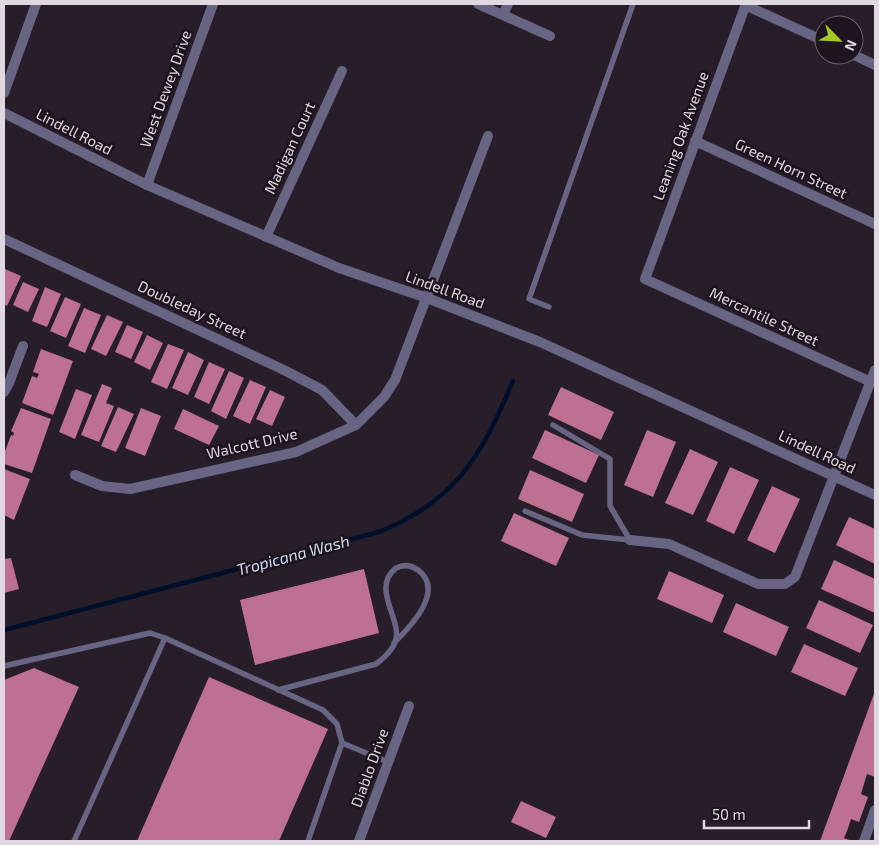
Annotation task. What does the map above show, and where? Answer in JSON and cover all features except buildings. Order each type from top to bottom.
[{"type":"street","points":[[4,93],[36,4]]},
{"type":"street","name":"West Dewey Drive","points":[[147,185],[213,4]]},
{"type":"street","points":[[478,4],[550,36]]},
{"type":"street","points":[[503,15],[508,4]]},
{"type":"street","points":[[746,5],[814,36]]},
{"type":"street","name":"Leaning Oak Avenue","points":[[645,279],[694,141],[746,5]]},
{"type":"street","name":"Madigan Court","points":[[266,236],[342,71]]},
{"type":"street","name":"Lindell Road","points":[[4,113],[147,185],[339,268],[427,298],[549,346],[875,495]]},
{"type":"street","name":"Walcott Drive","points":[[75,475],[102,486],[130,489],[296,452],[356,425],[384,397],[395,380],[488,136]]},
{"type":"street","name":"Green Horn Street","points":[[694,141],[875,224]]},
{"type":"street","name":"Doubleday Street","points":[[4,239],[300,378],[322,390],[356,425]]},
{"type":"street","name":"Mercantile Street","points":[[645,279],[871,382]]},
{"type":"street","points":[[4,392],[23,346]]},
{"type":"street","points":[[630,540],[669,544],[758,584],[785,584],[795,577],[875,370]]},
{"type":"street","name":"Diablo Drive","points":[[359,841],[409,706]]},
{"type":"street","points":[[864,841],[875,810]]},
{"type":"lane","points":[[549,307],[529,299],[634,4]]},
{"type":"lane","points":[[553,424],[610,459],[610,506],[630,540]]},
{"type":"lane","points":[[525,511],[582,535],[630,540]]},
{"type":"lane","points":[[278,690],[376,664],[418,618],[425,605],[426,582],[421,572],[411,566],[396,568],[387,582],[389,607],[396,631],[394,643]]},
{"type":"lane","points":[[4,666],[150,633],[165,638],[323,710],[336,724],[342,743],[308,841]]},
{"type":"lane","points":[[74,841],[165,638]]},
{"type":"lane","points":[[342,743],[388,762]]},
{"type":"waterway","name":"Tropicana Wash","points":[[4,630],[379,532],[406,520],[428,506],[463,473],[490,431],[513,381]]}]
